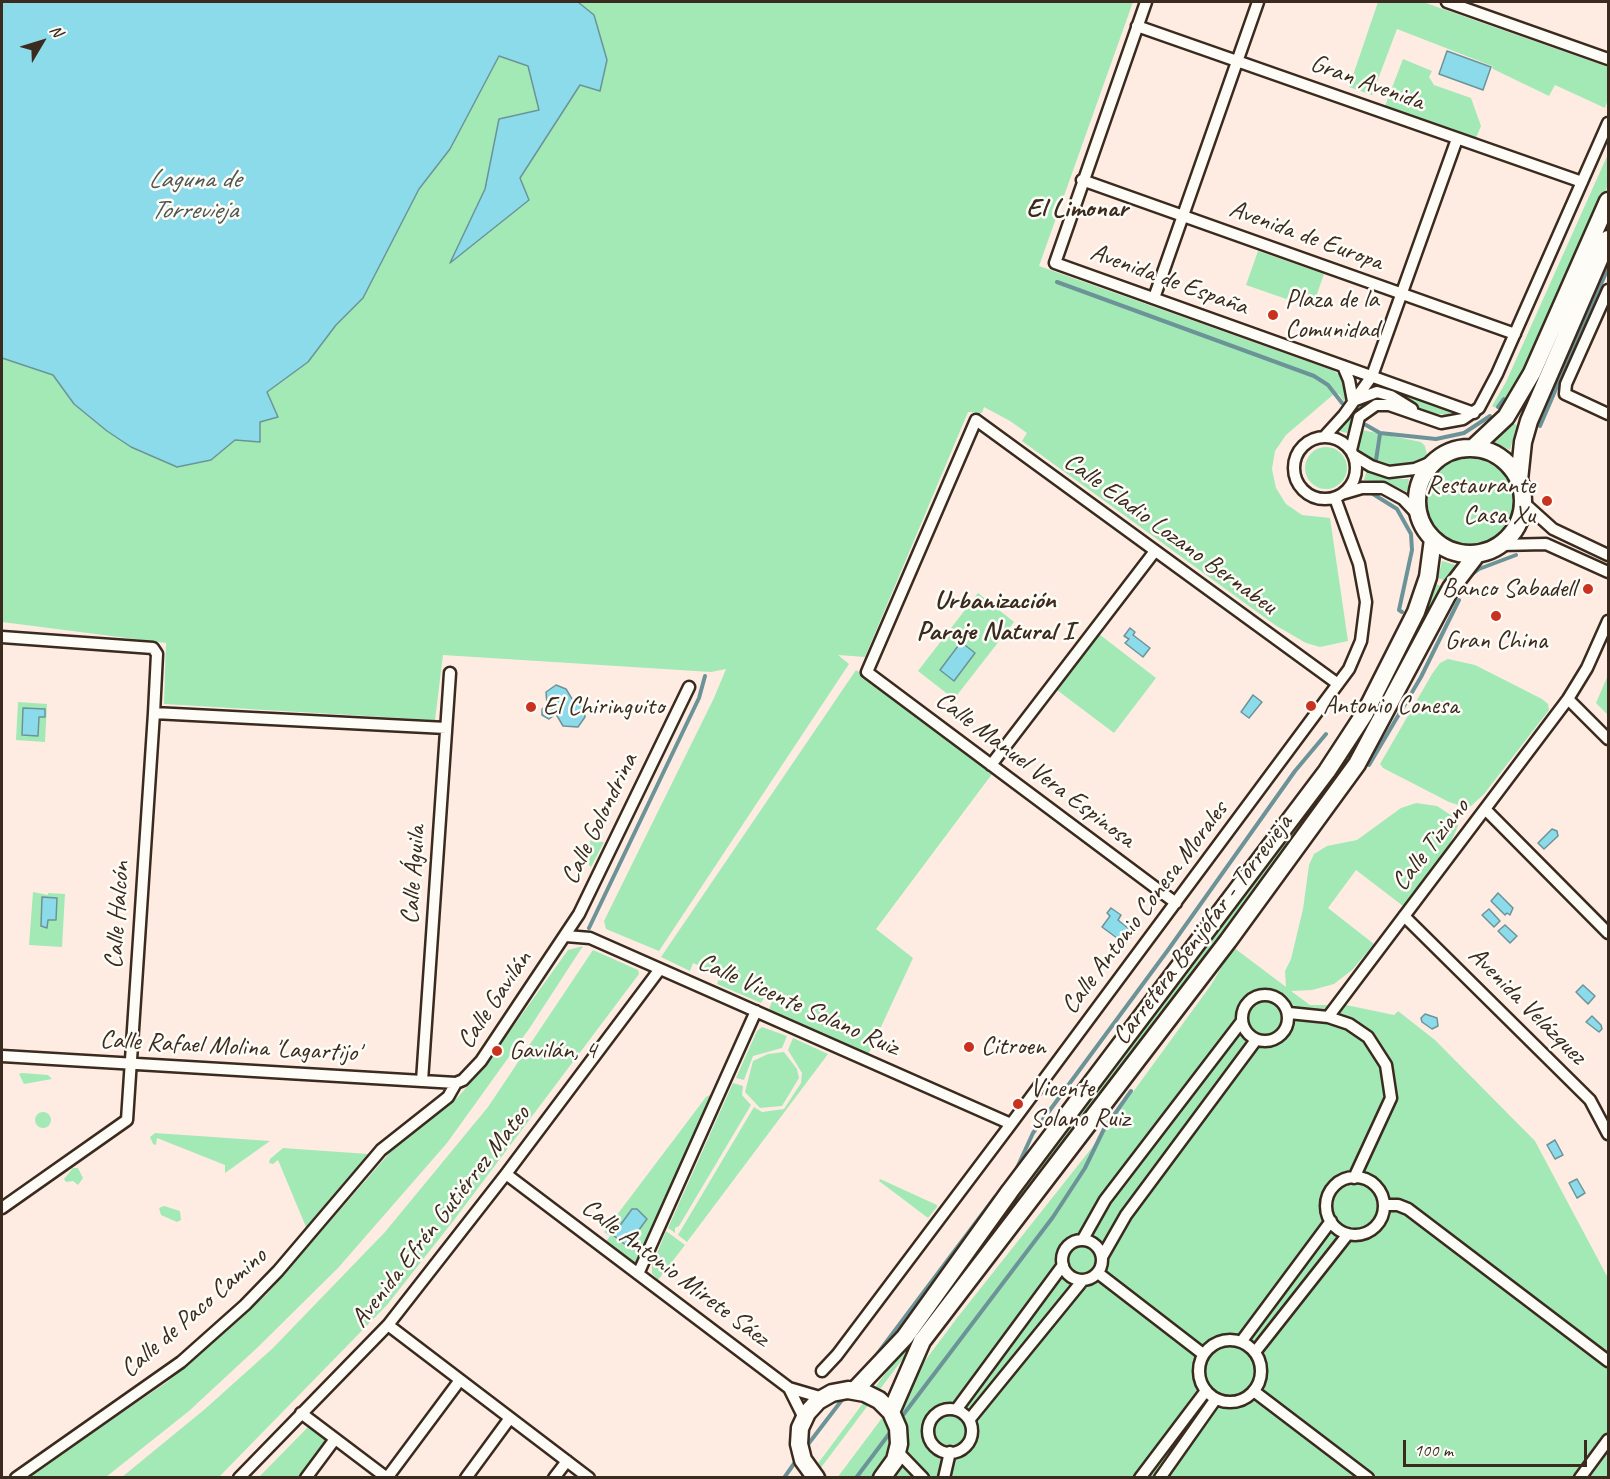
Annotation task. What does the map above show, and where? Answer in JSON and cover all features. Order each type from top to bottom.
[{"type":"main road","points":[[1473,448],[1502,422],[1532,373],[1608,201]]},
{"type":"main road","points":[[1519,480],[1504,460],[1489,452],[1473,448],[1454,451],[1437,460],[1426,472],[1417,501],[1420,517],[1433,539],[1449,549],[1477,554],[1500,545],[1517,526],[1523,502],[1519,480],[1523,442],[1529,421],[1608,239]]},
{"type":"main road","name":"Carretera Benijófar - Torrevieja","points":[[854,1391],[905,1337],[1010,1191],[1327,771],[1365,713],[1416,612],[1428,577],[1433,539]]},
{"type":"main road","name":"Carretera Benijófar - Torrevieja","points":[[891,1412],[922,1341],[1228,941],[1357,764],[1451,588],[1477,554]]},
{"type":"main road","points":[[816,1478],[800,1470],[800,1428],[804,1419],[822,1398],[832,1393],[854,1391],[879,1400],[891,1412],[898,1428],[895,1460],[882,1478]]},
{"type":"street","points":[[1083,180],[1146,2]]},
{"type":"street","points":[[1154,298],[1258,2]]},
{"type":"street","points":[[1446,2],[1465,5],[1608,59]]},
{"type":"street","name":"Gran Avenida","points":[[1137,26],[1582,182]]},
{"type":"street","points":[[1340,495],[1356,475],[1352,452],[1355,425],[1359,417],[1370,407],[1389,405],[1421,417],[1447,423],[1463,419],[1474,413],[1488,393],[1608,123]]},
{"type":"street","points":[[1324,437],[1372,376],[1457,139]]},
{"type":"street","name":"Avenida de Europa","points":[[1083,180],[1515,334]]},
{"type":"street","name":"Avenida de España","points":[[1083,180],[1054,261],[1474,413]]},
{"type":"street","points":[[1608,290],[1566,384],[1565,394],[1608,414]]},
{"type":"street","points":[[1343,366],[1349,380],[1353,401]]},
{"type":"street","points":[[1353,401],[1369,393],[1384,393],[1403,402],[1421,417]]},
{"type":"street","name":"Calle Eladio Lozano Bernabeu","points":[[867,672],[976,420],[1338,684]]},
{"type":"street","points":[[1420,517],[1403,498],[1383,488],[1362,488],[1326,499],[1310,495],[1303,489],[1295,474],[1294,465],[1301,449],[1307,443],[1324,437],[1339,440],[1371,466],[1389,472],[1414,470],[1437,460]]},
{"type":"street","name":"Calle Antonio Conesa Morales","points":[[822,1371],[837,1355],[1011,1124],[1338,684],[1361,641],[1366,608],[1360,570],[1340,495]]},
{"type":"street","points":[[1523,502],[1553,529],[1608,555]]},
{"type":"street","points":[[1500,545],[1546,544],[1608,572]]},
{"type":"street","points":[[991,765],[1155,551]]},
{"type":"street","name":"Calle Tiziano","points":[[1328,1017],[1568,699],[1587,668],[1608,621]]},
{"type":"street","name":"Calle Halcón","points":[[2,637],[153,648],[157,654],[127,1120],[2,1208]]},
{"type":"street","name":"Calle Manuel Vera Espinosa","points":[[867,672],[1176,903]]},
{"type":"street","name":"Calle Águila","points":[[422,1081],[450,673]]},
{"type":"street","name":"Calle Golondrina","points":[[566,936],[579,914],[689,687]]},
{"type":"street","points":[[1568,699],[1608,739]]},
{"type":"street","points":[[153,713],[446,728]]},
{"type":"street","points":[[1486,810],[1608,933]]},
{"type":"street","name":"Avenida Velázquez","points":[[1404,916],[1590,1100],[1608,1134]]},
{"type":"street","name":"Calle Vicente Solano Ruiz","points":[[566,936],[590,938],[1011,1124]]},
{"type":"street","name":"Calle Gavilán","points":[[456,1083],[469,1076],[482,1061],[566,936]]},
{"type":"street","name":"Avenida Efrén Gutiérrez Mateo","points":[[239,1478],[387,1325],[506,1174],[660,969]]},
{"type":"street","points":[[1083,1239],[1105,1200],[1242,1021],[1244,1006],[1254,996],[1269,994],[1282,1000],[1289,1013],[1288,1026],[1280,1036],[1269,1041],[1256,1040],[1247,1032],[1242,1021]]},
{"type":"street","points":[[638,1274],[756,1011]]},
{"type":"street","points":[[1289,1013],[1328,1017],[1349,1024],[1368,1037],[1386,1065],[1391,1098],[1354,1178]]},
{"type":"street","points":[[1098,1273],[1102,1257],[1125,1215],[1256,1040]]},
{"type":"street","name":"Calle Rafael Molina 'Lagartijo'","points":[[2,1056],[456,1083]]},
{"type":"street","name":"Calle de Paco Camino","points":[[16,1478],[181,1362],[245,1305],[278,1271],[381,1150],[448,1097],[456,1083]]},
{"type":"street","name":"Calle Antonio Mirete Sáez","points":[[506,1174],[789,1388],[804,1419]]},
{"type":"street","points":[[1354,1178],[1366,1179],[1379,1189],[1385,1205],[1381,1221],[1369,1232],[1353,1236],[1338,1230],[1331,1221],[1328,1216],[1327,1200],[1335,1185],[1354,1178]]},
{"type":"street","points":[[1385,1205],[1398,1205],[1408,1209],[1608,1361]]},
{"type":"street","points":[[1241,1342],[1331,1221]]},
{"type":"street","points":[[1255,1352],[1348,1234]]},
{"type":"street","points":[[1098,1273],[1083,1280],[1076,1280],[1066,1273],[1063,1265],[1063,1250],[1072,1242],[1083,1239],[1092,1242],[1102,1257]]},
{"type":"street","points":[[956,1410],[1063,1265]]},
{"type":"street","points":[[1098,1273],[1203,1354]]},
{"type":"street","points":[[969,1420],[1083,1280]]},
{"type":"street","points":[[387,1325],[589,1478]]},
{"type":"street","points":[[1218,1342],[1241,1342],[1255,1352],[1261,1368],[1255,1392],[1242,1401],[1220,1402],[1205,1392],[1198,1378],[1200,1359],[1218,1342]]},
{"type":"street","points":[[301,1413],[387,1478],[460,1380]]},
{"type":"street","points":[[789,1388],[822,1398]]},
{"type":"street","points":[[1140,1478],[1205,1392]]},
{"type":"street","points":[[1255,1392],[1368,1478]]},
{"type":"street","points":[[1160,1478],[1215,1400]]},
{"type":"street","points":[[943,1410],[956,1410],[969,1420],[971,1439],[961,1450],[950,1452],[933,1445],[929,1425],[932,1419],[943,1410]]},
{"type":"street","points":[[466,1478],[510,1418]]},
{"type":"street","points":[[306,1478],[335,1439]]},
{"type":"street","points":[[1581,1478],[1608,1440]]},
{"type":"street","points":[[897,1452],[923,1478]]},
{"type":"street","points":[[944,1478],[950,1452]]},
{"type":"street","points":[[554,1478],[567,1461]]},
{"type":"green space","points":[[2,2],[1133,2],[1039,266],[1332,370],[1340,375],[1345,382],[1348,397],[1345,403],[1339,394],[1334,394],[1286,435],[1275,451],[1272,469],[1276,488],[1286,504],[1302,515],[1330,518],[1348,641],[1320,647],[1306,643],[1275,625],[1022,441],[1027,433],[1010,421],[984,407],[982,413],[968,412],[865,657],[838,655],[849,664],[659,951],[606,929],[604,921],[714,698],[726,669],[711,672],[443,655],[435,720],[164,704],[166,643],[2,622]]},
{"type":"green space","points":[[1378,2],[1423,2],[1608,67],[1608,99],[1605,108],[1555,85],[1549,96],[1493,69],[1492,66],[1397,29],[1372,95],[1349,87]]},
{"type":"green space","points":[[1403,59],[1432,71],[1429,77],[1434,85],[1471,98],[1481,126],[1476,138],[1385,106]]},
{"type":"green space","points":[[1608,154],[1608,185],[1534,350],[1500,410],[1492,406],[1506,382]]},
{"type":"green space","points":[[1258,251],[1324,274],[1312,308],[1246,285]]},
{"type":"green space","points":[[1373,382],[1451,412],[1449,415],[1430,413],[1382,388],[1372,388],[1370,385]]},
{"type":"green space","points":[[1374,396],[1390,401],[1367,404],[1354,415],[1347,433],[1339,431],[1338,429],[1357,405]]},
{"type":"green space","points":[[1511,423],[1517,425],[1510,450],[1494,442]]},
{"type":"green space","points":[[1357,429],[1421,442],[1425,446],[1427,455],[1413,465],[1385,466],[1366,458],[1360,452],[1357,444]]},
{"type":"green space","points":[[1326,447],[1341,453],[1347,468],[1341,483],[1326,489],[1311,483],[1305,468],[1311,453]]},
{"type":"green space","points":[[1462,458],[1478,458],[1501,470],[1510,484],[1513,501],[1510,518],[1501,532],[1478,544],[1462,544],[1446,537],[1434,525],[1427,509],[1427,493],[1434,477],[1446,465]]},
{"type":"green space","points":[[1367,470],[1389,479],[1409,479],[1407,492],[1386,482],[1364,480]]},
{"type":"green space","points":[[1442,561],[1456,565],[1446,581],[1438,578]]},
{"type":"green space","points":[[1436,584],[1443,587],[1361,742],[1332,788],[814,1477],[807,1478],[1324,788],[1417,629]]},
{"type":"green space","points":[[978,593],[1014,622],[954,699],[918,671]]},
{"type":"green space","points":[[1099,634],[1156,678],[1114,733],[1057,690]]},
{"type":"green space","points":[[1448,659],[1475,665],[1542,699],[1548,704],[1549,710],[1484,794],[1471,806],[1465,807],[1449,802],[1383,768],[1380,764],[1432,674],[1440,663]]},
{"type":"green space","points":[[856,670],[992,774],[876,929],[913,958],[868,1055],[769,1010],[772,1001],[764,998],[761,1003],[717,984],[720,975],[693,963],[690,971],[661,957]]},
{"type":"green space","points":[[1608,675],[1608,715],[1596,703]]},
{"type":"green space","points":[[18,702],[47,704],[45,742],[16,740]]},
{"type":"green space","points":[[1416,803],[1437,806],[1457,819],[1458,826],[1449,846],[1403,906],[1356,870],[1328,908],[1374,944],[1352,970],[1334,984],[1312,990],[1291,991],[1310,1005],[1346,1005],[1394,1015],[1398,1011],[1435,1040],[1535,1141],[1608,1278],[1608,1477],[837,1478],[957,1318],[1098,1140],[1211,985],[1233,947],[1286,987],[1285,971],[1291,959],[1303,909],[1309,865],[1314,854],[1327,846],[1357,840],[1401,808]]},
{"type":"green space","points":[[591,829],[601,830],[600,842],[604,842],[591,867],[589,865]]},
{"type":"green space","points":[[33,892],[48,895],[48,893],[65,894],[62,947],[29,945]]},
{"type":"green space","points":[[583,946],[529,1029],[447,1143],[338,1268],[258,1347],[189,1411],[106,1477],[27,1477],[167,1382],[266,1295],[392,1150],[458,1097],[485,1066],[568,950]]},
{"type":"green space","points":[[593,950],[638,970],[639,974],[454,1220],[387,1305],[219,1477],[122,1477],[205,1409],[273,1348],[385,1232],[488,1107]]},
{"type":"green space","points":[[762,1027],[787,1036],[782,1048],[753,1056],[744,1080],[736,1078],[757,1031]]},
{"type":"green space","points":[[793,1038],[828,1054],[687,1242],[678,1235],[754,1107],[762,1112],[784,1109],[801,1083],[802,1073],[788,1050]]},
{"type":"green space","points":[[784,1052],[797,1069],[799,1078],[782,1106],[760,1108],[745,1092],[753,1061],[768,1054]]},
{"type":"green space","points":[[19,1074],[48,1075],[52,1079],[24,1084]]},
{"type":"green space","points":[[733,1083],[743,1086],[742,1095],[751,1105],[679,1226],[675,1228],[675,1233],[668,1228]]},
{"type":"green space","points":[[710,1095],[711,1099],[638,1263],[632,1263],[605,1243],[610,1236],[604,1232],[706,1097]]},
{"type":"green space","points":[[43,1112],[49,1114],[51,1120],[49,1126],[43,1128],[37,1126],[35,1120],[37,1114]]},
{"type":"green space","points":[[155,1133],[270,1141],[225,1173],[225,1165],[157,1138],[156,1145],[153,1144],[150,1137]]},
{"type":"green space","points":[[283,1148],[368,1154],[306,1227],[278,1160],[273,1164],[269,1163],[270,1159]]},
{"type":"green space","points":[[73,1168],[78,1168],[83,1178],[78,1185],[73,1181],[66,1182],[64,1179]]},
{"type":"green space","points":[[880,1179],[937,1207],[928,1218],[879,1181]]},
{"type":"green space","points":[[164,1206],[180,1211],[181,1220],[177,1222],[161,1215],[159,1208]]},
{"type":"green space","points":[[666,1231],[685,1245],[658,1280],[652,1273],[652,1266]]},
{"type":"green space","points":[[311,1424],[330,1438],[300,1477],[258,1478]]},
{"type":"water","name":"Laguna de Torrevieja","points":[[2,2],[578,2],[594,15],[607,60],[600,91],[580,85],[520,178],[529,200],[450,263],[485,189],[499,119],[539,110],[528,66],[499,56],[450,149],[419,189],[363,298],[336,325],[308,362],[267,392],[278,417],[260,422],[260,442],[235,440],[211,460],[177,467],[131,447],[107,431],[74,404],[53,375],[2,358]]},
{"type":"water","points":[[1447,51],[1491,67],[1483,90],[1439,74]]},
{"type":"water","points":[[1130,628],[1135,632],[1133,635],[1150,648],[1143,657],[1125,643],[1129,639],[1124,636]]},
{"type":"water","points":[[961,642],[975,653],[954,681],[940,670]]},
{"type":"water","points":[[556,685],[566,689],[572,699],[584,708],[585,717],[578,727],[563,726],[556,714],[549,719],[542,715],[542,709],[547,705],[546,692]]},
{"type":"water","points":[[1253,695],[1262,702],[1249,718],[1241,712]]},
{"type":"water","points":[[23,708],[45,709],[45,717],[39,717],[38,736],[22,735]]},
{"type":"water","points":[[1552,829],[1557,831],[1558,836],[1544,849],[1538,843]]},
{"type":"water","points":[[1498,893],[1513,908],[1510,915],[1507,913],[1505,915],[1491,901]]},
{"type":"water","points":[[42,897],[57,898],[56,920],[48,920],[47,928],[41,926]]},
{"type":"water","points":[[1111,908],[1121,915],[1118,920],[1134,933],[1125,944],[1102,927],[1110,916],[1107,913]]},
{"type":"water","points":[[1489,909],[1500,921],[1494,927],[1482,915]]},
{"type":"water","points":[[1505,925],[1517,936],[1510,943],[1498,931]]},
{"type":"water","points":[[1583,985],[1595,996],[1588,1004],[1576,992]]},
{"type":"water","points":[[1425,1014],[1437,1018],[1438,1026],[1432,1029],[1422,1022],[1421,1018]]},
{"type":"water","points":[[1592,1016],[1601,1025],[1602,1029],[1599,1032],[1586,1022]]},
{"type":"water","points":[[1555,1140],[1563,1155],[1555,1159],[1547,1145]]},
{"type":"water","points":[[1577,1179],[1585,1193],[1577,1198],[1569,1183]]},
{"type":"water","points":[[632,1209],[637,1209],[647,1219],[627,1246],[613,1235]]},
{"type":"waterway","points":[[1540,426],[1608,268]]},
{"type":"waterway","points":[[1057,282],[1314,376],[1328,385],[1342,403]]},
{"type":"waterway","points":[[1498,407],[1504,399]]},
{"type":"waterway","points":[[1366,425],[1380,433],[1436,439],[1464,433],[1490,416]]},
{"type":"waterway","points":[[1376,460],[1380,434]]},
{"type":"waterway","points":[[1373,494],[1397,509],[1411,534],[1412,550],[1399,610],[1402,612]]},
{"type":"waterway","points":[[1471,575],[1479,569],[1516,555]]},
{"type":"waterway","points":[[1369,765],[1421,677],[1459,600]]},
{"type":"waterway","points":[[589,928],[699,698],[705,676]]},
{"type":"waterway","points":[[1016,1170],[1033,1133],[1168,950],[1295,771],[1326,734]]},
{"type":"waterway","points":[[900,1419],[1053,1217],[1085,1168],[1104,1129],[1131,1091]]},
{"type":"waterway","points":[[872,1361],[995,1197]]},
{"type":"waterway","points":[[806,1447],[845,1396]]},
{"type":"waterway","points":[[856,1478],[892,1430]]},
{"type":"waterway","points":[[784,1478],[798,1458]]},
{"type":"place","name":"Plaza de la Comunidad","points":[[1273,315]]},
{"type":"place","name":"Restaurante Casa Xu","points":[[1547,501]]},
{"type":"place","name":"Banco Sabadell","points":[[1588,589]]},
{"type":"place","name":"Gran China","points":[[1496,616]]},
{"type":"place","name":"Antonio Conesa","points":[[1311,706]]},
{"type":"place","name":"El Chiringuito","points":[[531,707]]},
{"type":"place","name":"Citroen","points":[[969,1047]]},
{"type":"place","name":"Gavilán, 4","points":[[497,1051]]},
{"type":"place","name":"Vicente Solano Ruiz","points":[[1018,1104]]},
{"type":"district","name":"El Limonar","points":[[1077,209]]},
{"type":"district","name":"Urbanización Paraje Natural I","points":[[995,616]]}]
